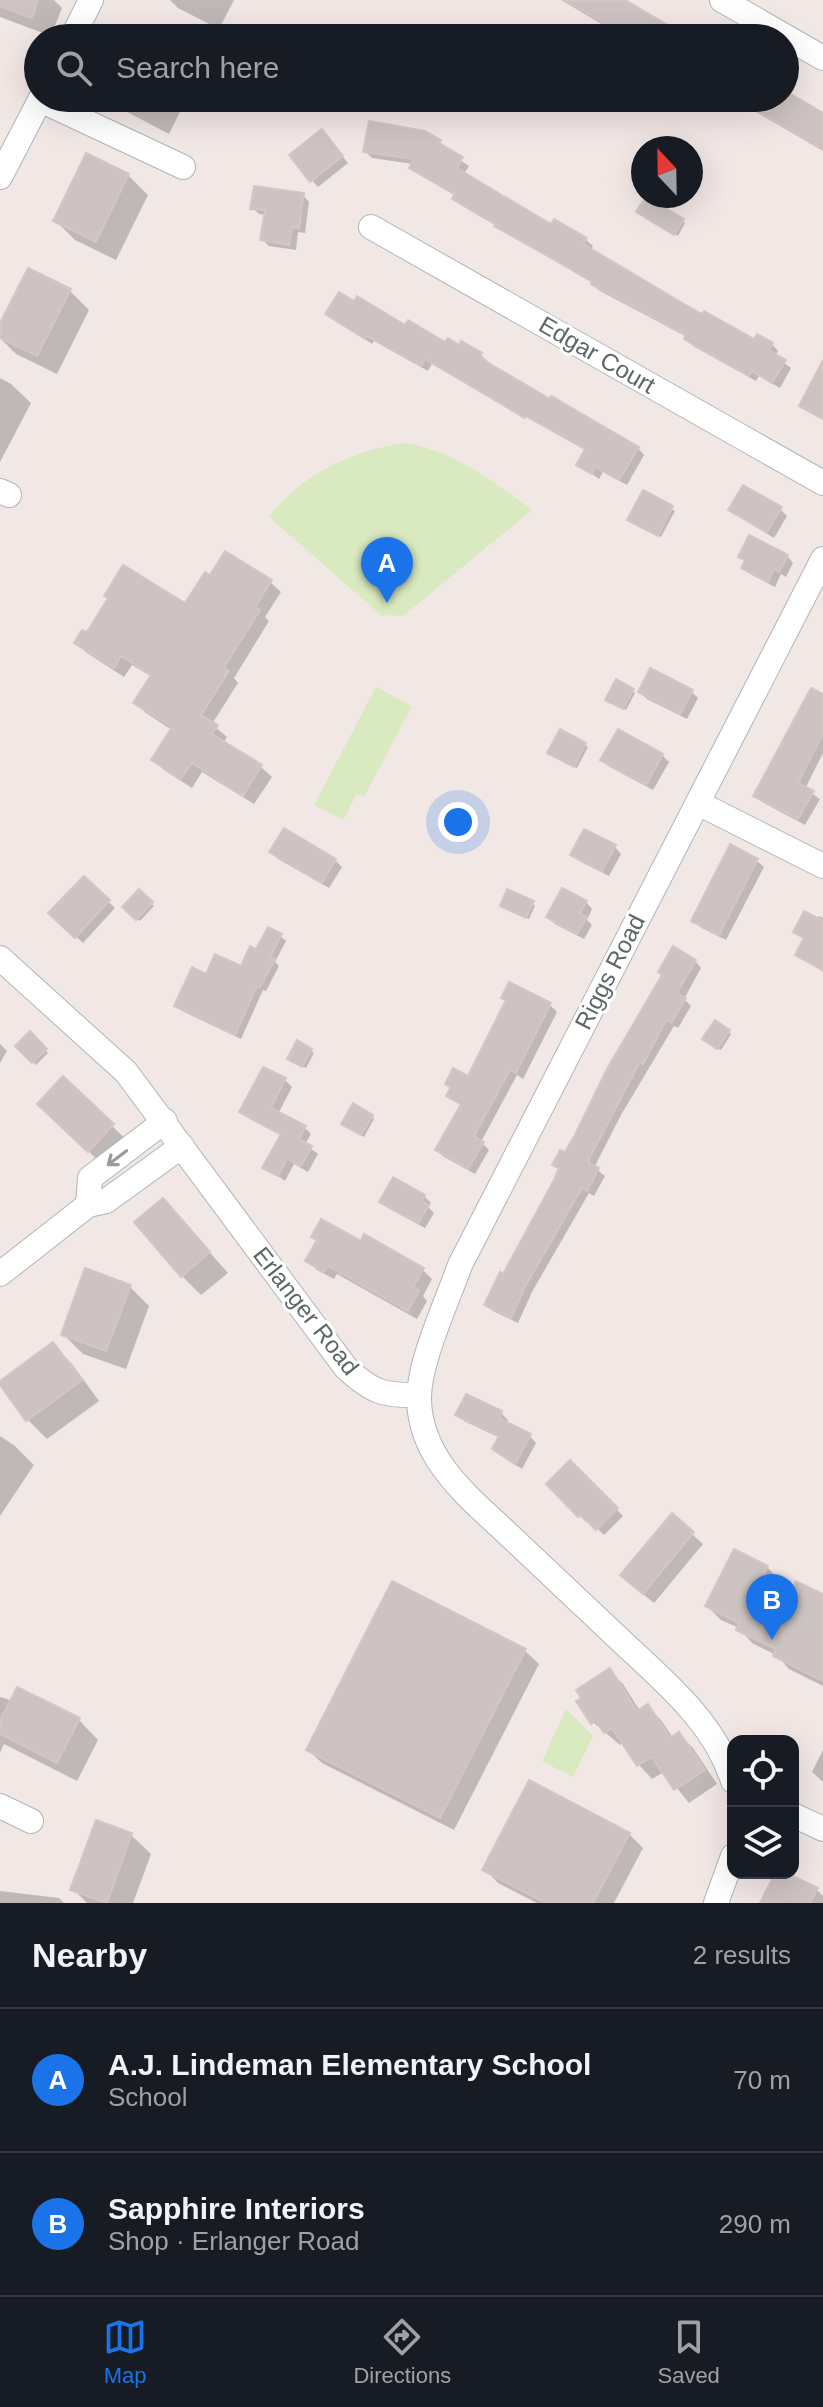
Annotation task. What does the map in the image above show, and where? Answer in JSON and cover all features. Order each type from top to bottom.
[{"type":"street","points":[[79,24],[91,0]]},
{"type":"street","points":[[722,0],[764,24]]},
{"type":"street","points":[[799,44],[823,58]]},
{"type":"street","points":[[0,177],[33,112]]},
{"type":"street","points":[[67,112],[183,167]]},
{"type":"street","name":"Edgar Court","points":[[371,227],[823,483]]},
{"type":"street","name":"Riggs Road","points":[[419,1395],[429,1351],[460,1265],[823,559]]},
{"type":"street","points":[[698,803],[823,866]]},
{"type":"street","name":"Erlanger Road","points":[[0,958],[126,1072],[346,1368],[367,1387],[381,1393],[419,1395]]},
{"type":"street","points":[[88,1205],[90,1178],[165,1121]]},
{"type":"street","points":[[0,1274],[88,1205],[106,1201],[182,1146]]},
{"type":"street","points":[[419,1395],[427,1441],[455,1484],[677,1695],[707,1727],[727,1766]]},
{"type":"street","points":[[0,1806],[31,1821]]},
{"type":"street","points":[[799,1818],[823,1829]]},
{"type":"street","points":[[716,1903],[727,1873]]},
{"type":"green space","points":[[405,443],[457,460],[532,510],[403,616],[381,615],[269,517],[296,488],[330,466],[366,451]]},
{"type":"green space","points":[[376,687],[412,706],[364,797],[357,794],[343,820],[314,805]]},
{"type":"green space","points":[[566,1709],[593,1736],[573,1777],[542,1761]]},
{"type":"building","points":[[0,0],[38,0],[32,18],[0,6]]},
{"type":"building","points":[[564,0],[624,0],[666,24],[606,24]]},
{"type":"building","points":[[799,99],[823,113],[823,149],[758,112],[799,112]]},
{"type":"building","points":[[369,121],[425,131],[463,157],[457,168],[551,224],[554,219],[587,238],[583,244],[702,314],[704,311],[754,339],[757,334],[773,343],[769,350],[786,360],[772,383],[752,371],[749,376],[684,339],[686,335],[591,284],[580,274],[494,226],[452,199],[455,194],[409,168],[414,159],[363,152]]},
{"type":"building","points":[[322,129],[343,156],[310,182],[289,155]]},
{"type":"building","points":[[86,153],[129,174],[96,242],[53,221]]},
{"type":"building","points":[[254,186],[304,193],[299,228],[292,227],[289,245],[260,240],[265,210],[250,209]]},
{"type":"building","points":[[638,208],[666,208],[684,219],[674,235],[636,212]]},
{"type":"building","points":[[28,268],[71,289],[37,356],[0,338],[0,323]]},
{"type":"building","points":[[339,292],[354,301],[357,296],[405,325],[408,320],[445,342],[448,338],[459,345],[461,341],[482,353],[480,357],[490,364],[639,447],[619,480],[596,467],[592,474],[576,465],[585,449],[425,359],[421,366],[367,336],[365,339],[325,314]]},
{"type":"building","points":[[823,360],[823,419],[799,406]]},
{"type":"building","points":[[743,485],[782,507],[767,532],[728,510]]},
{"type":"building","points":[[643,490],[673,506],[658,536],[627,520]]},
{"type":"building","points":[[749,535],[788,555],[779,572],[774,569],[768,582],[741,568],[745,560],[738,557]]},
{"type":"building","points":[[225,551],[272,580],[255,607],[260,610],[224,667],[229,671],[201,715],[218,725],[212,734],[262,765],[243,796],[192,763],[181,779],[151,760],[172,727],[133,703],[151,675],[121,656],[114,668],[74,643],[82,630],[87,632],[108,598],[104,596],[123,565],[185,603],[205,572],[210,575]]},
{"type":"building","points":[[650,668],[693,690],[680,714],[638,692]]},
{"type":"building","points":[[616,679],[634,689],[623,709],[605,700]]},
{"type":"building","points":[[811,688],[823,694],[823,733],[798,783],[814,791],[798,819],[753,796]]},
{"type":"building","points":[[560,729],[586,743],[574,767],[547,753]]},
{"type":"building","points":[[618,729],[663,754],[646,785],[600,760]]},
{"type":"building","points":[[284,828],[336,859],[322,883],[269,852]]},
{"type":"building","points":[[584,829],[616,845],[602,871],[570,855]]},
{"type":"building","points":[[730,844],[758,859],[719,935],[691,921]]},
{"type":"building","points":[[84,876],[110,900],[75,938],[48,913]]},
{"type":"building","points":[[562,888],[587,901],[580,913],[587,917],[577,934],[546,917]]},
{"type":"building","points":[[139,889],[153,902],[136,920],[122,907]]},
{"type":"building","points":[[507,889],[534,901],[526,918],[500,906]]},
{"type":"building","points":[[804,911],[823,921],[823,970],[795,955],[804,938],[793,932]]},
{"type":"building","points":[[268,927],[282,934],[270,957],[275,959],[260,987],[257,986],[235,1035],[174,1006],[192,967],[206,974],[215,954],[241,966],[250,946],[256,949]]},
{"type":"building","points":[[673,946],[696,960],[677,993],[686,998],[671,1023],[666,1020],[643,1064],[640,1062],[590,1157],[589,1163],[599,1168],[587,1191],[582,1188],[526,1285],[511,1318],[484,1305],[554,1180],[559,1168],[552,1165],[560,1150],[565,1152],[575,1135],[607,1069],[662,975],[658,972]]},
{"type":"building","points":[[509,982],[551,1003],[516,1073],[510,1070],[474,1136],[484,1142],[468,1169],[435,1150],[461,1104],[446,1096],[451,1087],[445,1084],[453,1068],[468,1076],[506,1000],[501,998]]},
{"type":"building","points":[[715,1020],[730,1030],[717,1049],[702,1039]]},
{"type":"building","points":[[30,1031],[47,1049],[32,1063],[15,1046]]},
{"type":"building","points":[[297,1040],[312,1049],[302,1067],[287,1059]]},
{"type":"building","points":[[263,1067],[286,1078],[271,1108],[306,1126],[299,1139],[312,1146],[301,1166],[287,1159],[278,1176],[262,1168],[281,1134],[239,1112]]},
{"type":"building","points":[[63,1076],[114,1124],[88,1152],[37,1104]]},
{"type":"building","points":[[353,1103],[373,1115],[361,1135],[341,1124]]},
{"type":"building","points":[[393,1177],[425,1195],[422,1201],[429,1205],[418,1223],[379,1202]]},
{"type":"building","points":[[163,1198],[210,1252],[181,1277],[134,1222]]},
{"type":"building","points":[[321,1219],[361,1241],[364,1234],[424,1268],[413,1287],[419,1290],[408,1311],[328,1266],[324,1272],[305,1261],[317,1240],[311,1237]]},
{"type":"building","points":[[85,1268],[131,1285],[106,1351],[61,1335]]},
{"type":"building","points":[[53,1342],[82,1380],[26,1421],[0,1381]]},
{"type":"building","points":[[466,1394],[502,1411],[499,1418],[531,1434],[515,1464],[492,1449],[499,1436],[455,1415]]},
{"type":"building","points":[[570,1460],[618,1508],[596,1530],[581,1515],[578,1517],[546,1484]]},
{"type":"building","points":[[672,1513],[694,1532],[643,1594],[620,1575]]},
{"type":"building","points":[[734,1549],[768,1566],[763,1576],[792,1590],[796,1581],[823,1594],[823,1681],[773,1656],[776,1649],[736,1630],[739,1623],[705,1606]]},
{"type":"building","points":[[392,1581],[526,1649],[440,1818],[306,1750]]},
{"type":"building","points":[[610,1668],[637,1711],[648,1704],[670,1738],[679,1732],[705,1770],[674,1790],[652,1757],[637,1766],[612,1728],[604,1733],[596,1720],[591,1724],[576,1701],[581,1698],[576,1690]]},
{"type":"building","points":[[17,1687],[80,1718],[57,1763],[0,1734],[0,1721]]},
{"type":"building","points":[[529,1780],[630,1833],[593,1903],[546,1903],[482,1870]]},
{"type":"building","points":[[96,1820],[132,1833],[107,1903],[70,1890]]},
{"type":"building","points":[[772,1879],[799,1879],[818,1888],[810,1903],[760,1903]]},
{"type":"place","name":"A.J. Lindeman Elementary School","points":[[387,603]]},
{"type":"place","name":"Sapphire Interiors","points":[[772,1640]]}]
